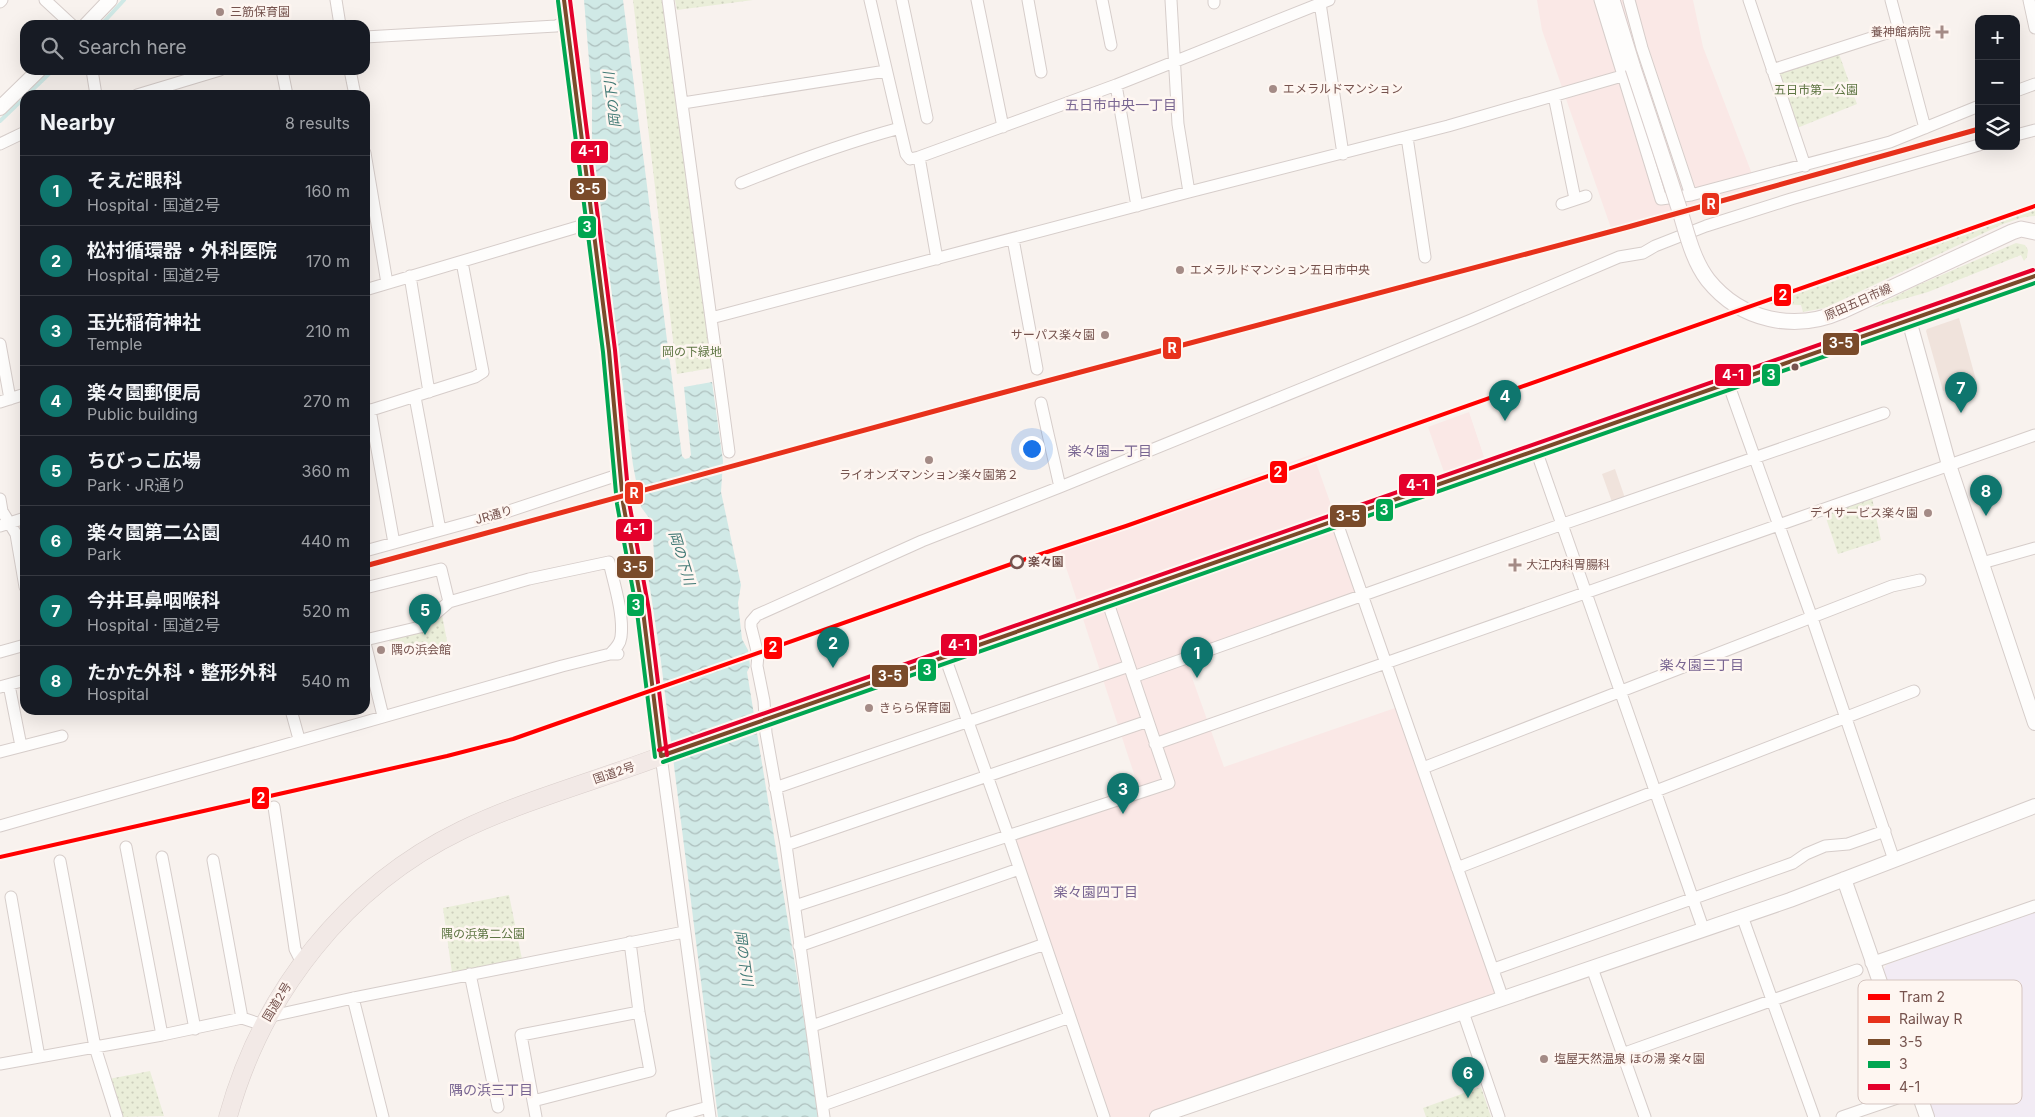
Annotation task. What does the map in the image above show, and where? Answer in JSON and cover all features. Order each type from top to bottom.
[{"type":"highway","name":"国道2号","points":[[228,1117],[243,1069],[265,1021],[303,961],[330,929],[369,891],[406,863],[437,844],[486,819],[2035,276]]},
{"type":"main road","points":[[564,0],[565,22],[609,351],[623,503],[667,754]]},
{"type":"main road","name":"原田五日市線","points":[[1612,0],[1628,72],[1693,250],[1708,280],[1738,307],[1753,315],[1777,321],[1818,320],[1842,311],[2012,232],[2021,230],[2035,232]]},
{"type":"main road","points":[[2012,232],[2035,224]]},
{"type":"street","points":[[46,0],[67,20]]},
{"type":"street","points":[[91,20],[110,0]]},
{"type":"street","points":[[336,0],[339,20]]},
{"type":"street","points":[[668,0],[730,452]]},
{"type":"street","points":[[870,0],[900,128],[910,159],[1003,127],[1175,63],[1324,2],[1343,154]]},
{"type":"street","points":[[902,0],[927,118]]},
{"type":"street","points":[[977,0],[1003,127]]},
{"type":"street","points":[[1028,0],[1042,72]]},
{"type":"street","points":[[1102,0],[1111,45]]},
{"type":"street","points":[[1170,0],[1178,124],[1189,192]]},
{"type":"street","points":[[1600,0],[1628,72],[1661,199],[1692,195],[1890,142],[1975,108]]},
{"type":"street","points":[[1629,0],[1642,48],[1692,195]]},
{"type":"street","points":[[1749,0],[1805,166]]},
{"type":"street","points":[[1891,0],[1925,128]]},
{"type":"street","points":[[2029,0],[2035,28]]},
{"type":"street","points":[[370,37],[556,26],[565,22]]},
{"type":"street","points":[[1772,70],[1899,29]]},
{"type":"street","points":[[683,103],[886,71]]},
{"type":"street","points":[[711,318],[1189,192],[1407,137],[1554,96],[1628,72]]},
{"type":"street","points":[[0,108],[34,75]]},
{"type":"street","points":[[93,75],[95,90]]},
{"type":"street","points":[[154,90],[203,75]]},
{"type":"street","points":[[283,75],[286,90]]},
{"type":"street","points":[[351,75],[353,90]]},
{"type":"street","points":[[2020,90],[2035,84]]},
{"type":"street","points":[[1116,85],[1137,206]]},
{"type":"street","points":[[1554,96],[1581,198],[1562,204]]},
{"type":"street","points":[[741,183],[806,156],[900,128]]},
{"type":"street","points":[[2020,134],[2035,130]]},
{"type":"street","points":[[0,144],[20,134]]},
{"type":"street","points":[[1407,137],[1425,257]]},
{"type":"street","points":[[1070,1017],[823,1111],[786,845],[762,721],[764,701],[757,664],[758,655],[751,627],[751,622],[757,615],[922,540],[1060,487],[1619,258],[1643,253],[1655,246],[1706,226],[1791,199],[1975,146]]},
{"type":"street","points":[[919,156],[937,259]]},
{"type":"street","points":[[370,181],[388,283]]},
{"type":"street","points":[[370,288],[591,223]]},
{"type":"street","points":[[1013,239],[1037,369]]},
{"type":"street","points":[[370,410],[475,378],[483,372],[462,262]]},
{"type":"street","points":[[410,276],[429,392]]},
{"type":"street","points":[[1909,320],[1949,465],[2035,723]]},
{"type":"street","points":[[0,344],[5,400],[20,396]]},
{"type":"street","points":[[1728,383],[1812,618],[1894,860]]},
{"type":"street","points":[[415,397],[440,530]]},
{"type":"street","points":[[1042,403],[1060,487]]},
{"type":"street","points":[[775,788],[969,722],[1131,672],[1362,596],[1884,413]]},
{"type":"street","points":[[370,421],[394,543]]},
{"type":"street","points":[[1155,744],[1587,594],[2035,435]]},
{"type":"street","points":[[1536,450],[1622,691],[1703,928]]},
{"type":"street","name":"JR通り","points":[[370,550],[503,513],[621,474]]},
{"type":"street","points":[[0,499],[5,525],[16,534],[20,558]]},
{"type":"street","points":[[5,525],[20,520]]},
{"type":"street","points":[[1336,520],[1503,998]]},
{"type":"street","points":[[1982,562],[2035,548]]},
{"type":"street","points":[[0,826],[299,739],[614,654],[621,638],[618,601],[609,562],[528,579],[449,602],[420,627],[370,641]]},
{"type":"street","points":[[370,587],[442,569],[449,602]]},
{"type":"street","points":[[1423,768],[1892,586],[1920,580]]},
{"type":"street","points":[[618,601],[641,597]]},
{"type":"street","points":[[794,906],[1169,783],[1107,600]]},
{"type":"street","points":[[0,652],[20,646]]},
{"type":"street","points":[[945,658],[988,776],[1104,1117]]},
{"type":"street","points":[[370,663],[383,716]]},
{"type":"street","points":[[20,681],[4,686],[21,746]]},
{"type":"street","points":[[1457,868],[1846,719],[1914,691]]},
{"type":"street","points":[[292,715],[299,739]]},
{"type":"street","points":[[786,845],[1148,721]]},
{"type":"street","points":[[0,752],[62,736]]},
{"type":"street","points":[[667,754],[684,932],[709,1112],[672,1117]]},
{"type":"street","points":[[1157,1117],[1742,916],[2035,806]]},
{"type":"street","points":[[274,807],[295,949],[303,961]]},
{"type":"street","points":[[1494,969],[1793,863],[1806,854],[1825,846],[1848,844],[1885,831]]},
{"type":"street","points":[[126,847],[162,1035]]},
{"type":"street","points":[[162,857],[195,1029]]},
{"type":"street","points":[[213,860],[242,1018]]},
{"type":"street","points":[[60,861],[95,1047],[117,1117]]},
{"type":"street","points":[[800,946],[1019,869]]},
{"type":"street","points":[[1844,879],[1878,980]]},
{"type":"street","points":[[11,897],[39,1057]]},
{"type":"street","points":[[1872,963],[2035,906]]},
{"type":"street","points":[[1742,916],[1814,1117]]},
{"type":"street","points":[[0,1062],[39,1057],[195,1029],[242,1018],[265,1021],[352,998],[684,932]]},
{"type":"street","points":[[533,1101],[650,1071],[639,1012],[630,942]]},
{"type":"street","points":[[812,1026],[1044,944]]},
{"type":"street","points":[[1592,968],[1645,1117]]},
{"type":"street","points":[[1622,1054],[1856,970]]},
{"type":"street","points":[[470,974],[498,1107]]},
{"type":"street","points":[[352,998],[383,1117]]},
{"type":"street","points":[[536,1117],[521,1035],[639,1012]]},
{"type":"street","points":[[1463,1012],[1499,1117]]},
{"type":"street","points":[[1842,1117],[1880,1104]]},
{"type":"street","points":[[1921,1104],[1926,1117]]},
{"type":"shaded area","points":[[1537,0],[1693,0],[1703,47],[1759,192],[1612,231],[1542,30]]},
{"type":"shaded area","points":[[1959,318],[1976,380],[1943,391],[1926,331]]},
{"type":"shaded area","points":[[1469,412],[1484,457],[1444,472],[1428,427]]},
{"type":"shaded area","points":[[1313,454],[1363,595],[1185,658],[1224,767],[1398,707],[1505,997],[1158,1117],[1103,1117],[1009,835],[1140,792],[1059,546]]},
{"type":"shaded area","points":[[1615,469],[1625,498],[1612,502],[1602,474]]},
{"type":"shaded area","points":[[2035,911],[2035,1117],[1933,1117],[1928,1104],[2022,1104],[2022,980],[1884,980],[1882,973],[1886,965]]},
{"type":"green space","name":"岡の下緑地","points":[[633,0],[664,0],[712,368],[677,374]]},
{"type":"green space","points":[[675,0],[753,0],[677,10]]},
{"type":"green space","name":"五日市第一公園","points":[[1839,54],[1857,104],[1797,128],[1779,73]]},
{"type":"green space","points":[[2035,210],[2035,216],[2024,217],[2003,224],[1825,308],[1803,312],[1801,305],[1766,304]]},
{"type":"green space","points":[[2016,243],[2025,245],[2028,250],[2024,261],[2021,255],[1928,292],[1872,308],[1916,286]]},
{"type":"green space","points":[[1872,498],[1881,540],[1838,554],[1825,515]]},
{"type":"green space","points":[[442,615],[448,646],[416,655],[414,651],[393,656],[389,639]]},
{"type":"green space","name":"隅の浜第二公園","points":[[509,895],[522,959],[452,973],[443,908]]},
{"type":"green space","points":[[150,1071],[164,1116],[122,1117],[109,1079]]},
{"type":"green space","points":[[1481,1087],[1491,1117],[1426,1117],[1423,1108]]},
{"type":"water","name":"岡の下川","points":[[584,0],[623,0],[682,456],[685,459],[691,455],[684,387],[712,382],[723,461],[721,492],[741,585],[738,603],[742,639],[748,650],[750,666],[747,672],[820,1117],[718,1117],[660,654],[648,575],[655,571],[652,522],[641,507],[633,465],[592,139],[592,96]]},
{"type":"waterway","points":[[106,20],[124,0]]},
{"type":"waterway","points":[[32,90],[48,75]]},
{"type":"waterway","points":[[0,121],[20,102]]},
{"type":"tram line","name":"2","points":[[0,857],[447,756],[513,739],[1017,562],[1126,526],[2035,206]]},
{"type":"rail line","name":"R","points":[[370,565],[979,399],[1628,227],[1975,130]]},
{"type":"transit line","name":"3-5","points":[[564,0],[609,351],[623,503],[643,611],[661,756]]},
{"type":"transit line","name":"4-1","points":[[570,0],[615,350],[629,502],[649,610],[667,755]]},
{"type":"transit line","name":"3","points":[[558,1],[603,352],[617,504],[637,612],[655,757]]},
{"type":"transit line","name":"4-1","points":[[659,750],[2033,270]]},
{"type":"transit line","name":"3-5","points":[[661,756],[2035,276]]},
{"type":"transit line","name":"3","points":[[663,762],[2035,283]]},
{"type":"place","name":"三筋保育園","points":[[220,12]]},
{"type":"place","name":"養神館病院","points":[[1942,32]]},
{"type":"place","name":"エメラルドマンション","points":[[1273,89]]},
{"type":"place","name":"エメラルドマンション五日市中央","points":[[1180,270]]},
{"type":"place","name":"サーパス楽々園","points":[[1105,335]]},
{"type":"place","name":"今井耳鼻咽喉科","points":[[1961,413]]},
{"type":"place","name":"楽々園郵便局","points":[[1505,421]]},
{"type":"place","name":"ライオンズマンション楽々園第２","points":[[929,460]]},
{"type":"place","name":"デイサービス楽々園","points":[[1928,513]]},
{"type":"place","name":"たかた外科・整形外科","points":[[1986,516]]},
{"type":"place","name":"楽々園","points":[[1017,562]]},
{"type":"place","name":"大江内科胃腸科","points":[[1515,565]]},
{"type":"place","name":"ちびっこ広場","points":[[425,635]]},
{"type":"place","name":"隅の浜会館","points":[[381,650]]},
{"type":"place","name":"松村循環器・外科医院","points":[[833,668]]},
{"type":"place","name":"そえだ眼科","points":[[1197,678]]},
{"type":"place","name":"きらら保育園","points":[[869,708]]},
{"type":"place","name":"玉光稲荷神社","points":[[1123,814]]},
{"type":"place","name":"塩屋天然温泉 ほの湯 楽々園","points":[[1544,1059]]},
{"type":"place","name":"楽々園第二公園","points":[[1468,1098]]},
{"type":"district","name":"五日市中央一丁目","points":[[1121,105]]},
{"type":"district","name":"楽々園一丁目","points":[[1110,451]]},
{"type":"district","name":"楽々園三丁目","points":[[1702,665]]},
{"type":"district","name":"楽々園四丁目","points":[[1096,892]]},
{"type":"district","name":"隅の浜三丁目","points":[[491,1090]]}]
